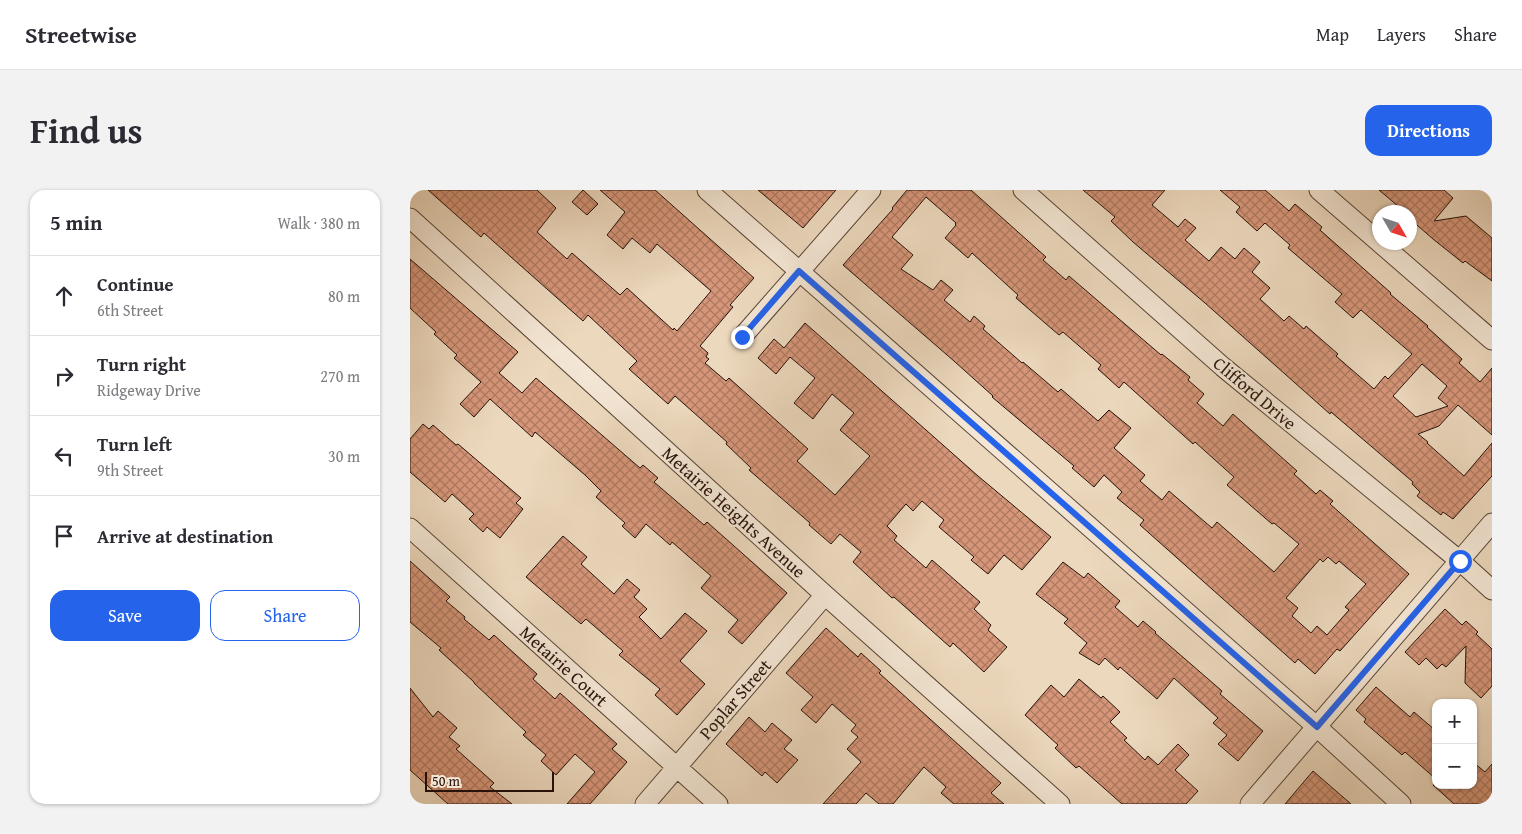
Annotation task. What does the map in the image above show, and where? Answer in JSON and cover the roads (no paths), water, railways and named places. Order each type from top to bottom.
[{"type":"street","points":[[707,190],[1402,804]]},
{"type":"street","points":[[742,337],[871,190]]},
{"type":"street","name":"Clifford Drive","points":[[1023,190],[1223,367],[1460,561],[1492,590]]},
{"type":"street","points":[[1319,190],[1492,340]]},
{"type":"street","name":"Metairie Heights Avenue","points":[[410,218],[825,595],[1060,804]]},
{"type":"street","points":[[1250,804],[1492,524]]},
{"type":"street","name":"Metairie Court","points":[[410,528],[718,804]]},
{"type":"street","name":"Poplar Street","points":[[645,804],[825,595]]}]
